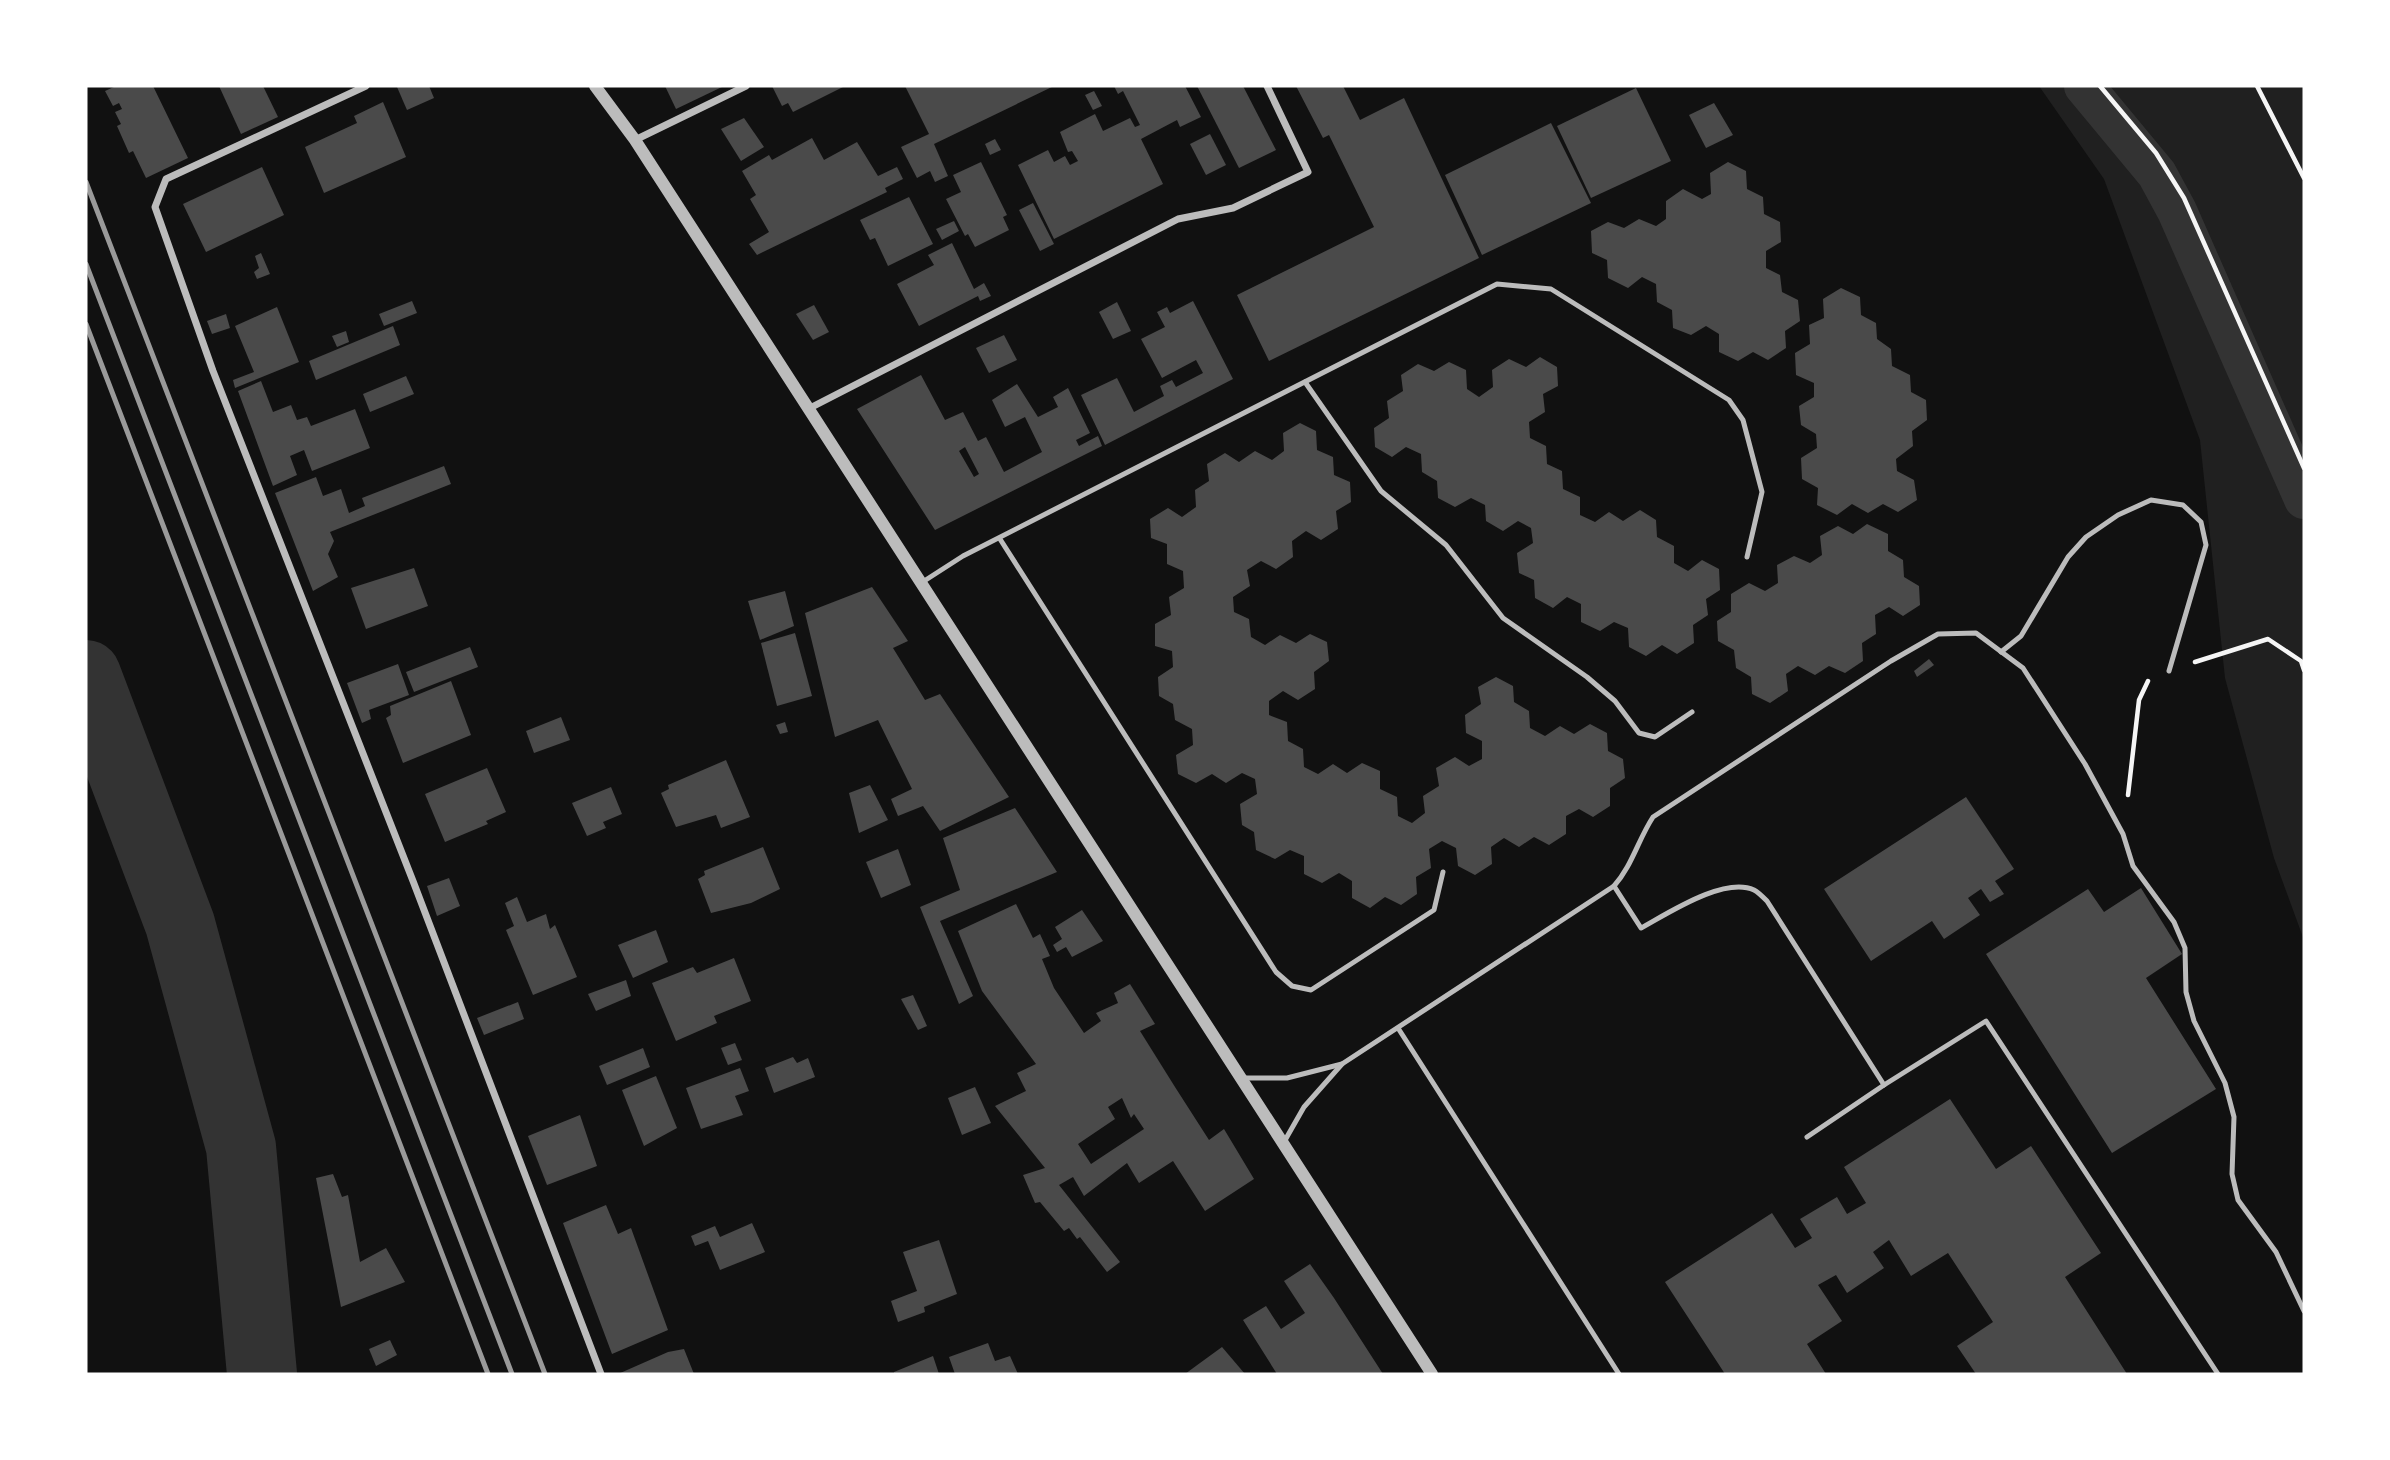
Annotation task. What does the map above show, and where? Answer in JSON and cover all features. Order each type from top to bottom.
[{"type":"street","points":[[366,86],[166,179],[155,207],[213,371],[418,894],[601,1374]]},
{"type":"street","points":[[595,86],[635,141],[1432,1374]]},
{"type":"street","points":[[635,141],[746,86]]},
{"type":"street","points":[[808,409],[1178,219],[1233,208],[1308,172],[1268,86]]},
{"type":"lane","points":[[920,583],[963,556],[1000,540],[1497,284],[1550,289],[1728,400],[1744,420],[1762,492],[1746,557]]},
{"type":"lane","points":[[1304,382],[1381,491],[1446,545],[1503,618],[1587,677],[1615,701],[1639,733],[1655,737],[1692,712]]},
{"type":"lane","points":[[2001,652],[2021,636],[2068,556],[2087,537],[2118,514],[2151,500],[2183,505],[2201,522],[2206,545],[2169,671]]},
{"type":"lane","points":[[1000,540],[1276,972],[1292,986],[1311,990],[1434,910],[1443,872]]},
{"type":"lane","points":[[1283,1145],[1304,1107],[1342,1064],[1614,886],[1628,871],[1639,838],[1653,817],[1891,661],[1938,634],[1976,633],[2024,668],[2055,715],[2123,834],[2133,866],[2174,922],[2185,948],[2186,992],[2194,1021],[2225,1083],[2234,1117],[2232,1174],[2238,1200],[2276,1252],[2304,1311]]},
{"type":"lane","points":[[1614,886],[1641,928],[1701,895],[1741,888],[1754,890],[1767,901],[1884,1085]]},
{"type":"lane","points":[[1807,1137],[1986,1021],[2218,1374]]},
{"type":"lane","points":[[1398,1028],[1619,1374]]},
{"type":"lane","points":[[1240,1078],[1287,1078],[1342,1064]]},
{"type":"path","points":[[2100,86],[2156,153],[2184,198],[2304,468]]},
{"type":"path","points":[[2257,86],[2304,178]]},
{"type":"path","points":[[2123,834],[2138,700],[2150,679],[2268,639],[2301,661],[2304,670]]},
{"type":"shaded area","points":[[2039,86],[2304,86],[2304,940],[2274,858],[2225,678],[2200,440],[2104,179]]},
{"type":"building","points":[[116,86],[153,86],[188,158],[146,178],[133,151],[129,153],[117,126],[121,124],[115,112],[122,109],[119,103],[113,106],[105,91]]},
{"type":"building","points":[[219,86],[263,86],[278,117],[241,134]]},
{"type":"building","points":[[429,86],[434,98],[407,110],[397,87]]},
{"type":"building","points":[[665,86],[724,86],[676,109]]},
{"type":"building","points":[[772,86],[845,86],[793,112],[788,103],[782,106]]},
{"type":"building","points":[[905,86],[1054,86],[934,144],[948,176],[935,182],[930,171],[917,178],[901,147],[929,134]]},
{"type":"building","points":[[1114,86],[1185,86],[1201,117],[1180,127],[1177,120],[1141,139],[1163,184],[1054,239],[1018,165],[1048,150],[1054,162],[1065,156],[1070,165],[1078,161],[1072,151],[1068,152],[1060,132],[1095,114],[1103,131],[1130,118],[1135,127],[1140,125],[1123,91],[1118,94]]},
{"type":"building","points":[[1197,86],[1243,86],[1276,150],[1239,168]]},
{"type":"building","points":[[1296,86],[1343,86],[1360,120],[1404,98],[1479,258],[1269,361],[1237,295],[1374,227],[1329,135],[1323,138]]},
{"type":"building","points":[[1636,88],[1671,161],[1591,198],[1557,126]]},
{"type":"building","points":[[1094,91],[1102,106],[1093,110],[1085,95]]},
{"type":"building","points":[[383,102],[406,157],[324,193],[305,147],[357,123],[354,116]]},
{"type":"building","points":[[1714,103],[1733,135],[1706,148],[1689,115]]},
{"type":"building","points":[[744,118],[764,147],[741,161],[721,129]]},
{"type":"building","points":[[1551,123],[1591,203],[1482,255],[1445,175]]},
{"type":"building","points":[[1210,134],[1226,165],[1206,175],[1190,144]]},
{"type":"building","points":[[812,138],[824,160],[857,142],[878,176],[897,167],[903,179],[885,188],[887,192],[757,255],[749,244],[769,232],[750,199],[756,195],[742,171],[769,155],[772,160]]},
{"type":"building","points":[[995,139],[1001,150],[990,155],[985,144]]},
{"type":"building","points":[[981,162],[1007,215],[1003,217],[1009,230],[975,247],[968,234],[965,236],[946,199],[961,192],[953,175]]},
{"type":"building","points":[[1728,162],[1746,171],[1747,189],[1763,197],[1764,214],[1780,222],[1781,242],[1766,251],[1766,268],[1780,275],[1782,292],[1798,300],[1800,321],[1785,331],[1786,348],[1768,360],[1753,352],[1738,361],[1719,352],[1719,334],[1706,326],[1691,335],[1673,328],[1672,310],[1657,302],[1656,284],[1642,277],[1628,288],[1608,278],[1607,260],[1592,253],[1591,231],[1608,222],[1624,228],[1639,219],[1656,226],[1666,219],[1666,201],[1683,189],[1702,199],[1711,194],[1710,173]]},
{"type":"building","points":[[262,167],[284,215],[206,252],[183,204]]},
{"type":"building","points":[[909,197],[933,244],[888,266],[875,238],[870,240],[860,220]]},
{"type":"building","points":[[1033,203],[1054,244],[1040,251],[1019,210]]},
{"type":"building","points":[[954,221],[959,231],[942,240],[936,229]]},
{"type":"building","points":[[952,243],[974,289],[984,283],[991,296],[980,301],[978,296],[919,326],[897,284],[934,265],[928,255]]},
{"type":"building","points":[[261,253],[270,274],[257,279],[254,272],[259,268],[255,256]]},
{"type":"building","points":[[1841,288],[1860,297],[1861,315],[1876,323],[1877,339],[1891,349],[1892,366],[1910,375],[1911,392],[1926,400],[1927,420],[1912,431],[1913,446],[1896,459],[1897,471],[1914,480],[1917,500],[1898,512],[1883,504],[1868,513],[1852,504],[1837,515],[1817,505],[1818,488],[1802,479],[1801,458],[1817,448],[1816,434],[1801,425],[1799,406],[1814,397],[1814,383],[1796,375],[1795,353],[1810,344],[1809,325],[1824,318],[1823,299]]},
{"type":"building","points":[[412,301],[417,313],[384,326],[379,314]]},
{"type":"building","points":[[1193,301],[1233,379],[1105,445],[1081,395],[1117,378],[1134,412],[1164,396],[1160,386],[1172,380],[1176,387],[1203,373],[1196,360],[1162,378],[1141,339],[1165,327],[1157,312],[1167,307],[1170,313]]},
{"type":"building","points":[[1117,302],[1131,331],[1113,339],[1099,312]]},
{"type":"building","points":[[814,305],[829,332],[813,340],[796,314]]},
{"type":"building","points":[[277,307],[299,362],[235,388],[233,380],[254,372],[235,326]]},
{"type":"building","points":[[226,314],[230,328],[212,334],[207,321]]},
{"type":"building","points":[[393,326],[400,345],[316,380],[309,361]]},
{"type":"building","points":[[346,331],[349,342],[337,347],[332,336]]},
{"type":"building","points":[[1004,335],[1017,360],[989,373],[976,348]]},
{"type":"building","points":[[1540,357],[1557,367],[1558,386],[1543,394],[1545,412],[1529,422],[1530,438],[1546,446],[1547,464],[1562,471],[1563,489],[1580,497],[1580,515],[1595,522],[1609,512],[1623,521],[1640,510],[1656,520],[1657,537],[1674,546],[1674,563],[1688,571],[1702,560],[1719,569],[1720,590],[1706,599],[1708,615],[1693,625],[1694,643],[1677,654],[1662,645],[1646,656],[1629,647],[1628,628],[1614,622],[1600,631],[1581,622],[1581,604],[1567,597],[1553,608],[1535,598],[1534,580],[1519,573],[1517,553],[1533,543],[1531,528],[1518,521],[1503,531],[1486,521],[1485,505],[1471,498],[1455,507],[1438,498],[1437,481],[1422,472],[1421,454],[1406,447],[1392,457],[1375,447],[1374,428],[1389,418],[1387,401],[1403,391],[1401,375],[1418,364],[1434,371],[1449,362],[1466,370],[1467,389],[1479,397],[1493,387],[1492,370],[1509,359],[1526,367]]},
{"type":"building","points":[[921,375],[945,420],[963,412],[978,441],[986,437],[1004,472],[1042,452],[1025,417],[1005,427],[992,400],[1017,384],[1038,417],[1058,407],[1053,397],[1068,388],[1090,433],[1076,440],[1079,446],[1098,436],[1102,446],[935,530],[857,409]],"holes":[[[965,447],[979,474],[974,477],[959,451]]]},
{"type":"building","points":[[406,376],[414,394],[370,412],[363,394]]},
{"type":"building","points":[[261,381],[273,412],[291,405],[297,420],[307,417],[311,426],[355,409],[370,448],[312,471],[304,450],[290,456],[297,475],[273,486],[238,391]]},
{"type":"building","points":[[1300,423],[1316,431],[1317,450],[1333,457],[1334,475],[1350,482],[1351,502],[1336,511],[1338,529],[1321,540],[1306,531],[1292,541],[1293,557],[1276,569],[1261,561],[1247,570],[1250,586],[1233,597],[1234,612],[1249,619],[1251,637],[1265,645],[1280,635],[1296,643],[1310,634],[1327,642],[1329,661],[1314,672],[1315,689],[1298,700],[1283,691],[1269,701],[1269,715],[1287,722],[1288,741],[1303,749],[1304,767],[1318,774],[1333,764],[1347,773],[1362,763],[1380,771],[1380,789],[1397,797],[1398,816],[1412,823],[1425,813],[1423,796],[1439,786],[1436,768],[1455,757],[1469,766],[1482,759],[1482,741],[1466,733],[1465,715],[1481,704],[1478,687],[1496,677],[1513,686],[1514,702],[1529,711],[1530,728],[1545,736],[1560,726],[1574,734],[1590,724],[1607,733],[1608,751],[1623,759],[1625,778],[1610,788],[1610,806],[1593,817],[1579,809],[1566,816],[1566,834],[1549,845],[1534,837],[1519,847],[1504,838],[1491,847],[1492,864],[1475,875],[1458,866],[1456,848],[1442,841],[1429,849],[1431,868],[1416,877],[1417,894],[1401,905],[1385,897],[1370,908],[1352,898],[1352,881],[1339,873],[1322,883],[1304,874],[1304,856],[1290,850],[1275,859],[1256,850],[1254,832],[1242,825],[1240,804],[1257,794],[1255,779],[1242,773],[1226,783],[1212,774],[1196,783],[1178,774],[1176,755],[1193,745],[1192,729],[1175,720],[1173,704],[1159,696],[1158,677],[1173,667],[1172,651],[1155,646],[1155,624],[1171,615],[1169,597],[1184,588],[1183,571],[1167,564],[1167,544],[1151,538],[1150,519],[1168,508],[1182,517],[1196,507],[1195,490],[1209,481],[1207,464],[1225,453],[1239,462],[1255,451],[1272,460],[1284,451],[1283,433]]},
{"type":"building","points":[[444,466],[451,484],[330,532],[334,541],[328,554],[338,577],[313,591],[275,493],[316,477],[323,496],[341,489],[349,513],[365,506],[362,498]]},
{"type":"building","points":[[1867,524],[1888,534],[1888,551],[1903,560],[1904,577],[1919,586],[1920,605],[1903,616],[1889,607],[1875,615],[1876,634],[1862,643],[1863,661],[1845,673],[1829,666],[1815,675],[1798,666],[1786,674],[1788,691],[1770,703],[1752,694],[1751,677],[1736,668],[1734,650],[1718,641],[1717,621],[1731,612],[1731,594],[1749,583],[1765,591],[1778,583],[1777,565],[1794,556],[1810,563],[1822,555],[1820,536],[1838,526],[1853,534]]},
{"type":"building","points":[[414,568],[428,606],[366,629],[351,588]]},
{"type":"building","points":[[872,587],[908,641],[893,648],[925,700],[940,694],[1009,797],[940,831],[923,806],[898,816],[891,799],[912,789],[878,720],[835,737],[805,613]]},
{"type":"building","points":[[785,591],[794,626],[760,640],[748,601]]},
{"type":"building","points":[[795,633],[812,696],[777,706],[761,643]]},
{"type":"building","points":[[470,647],[478,667],[414,692],[406,672]]},
{"type":"building","points":[[1929,659],[1934,665],[1917,677],[1914,671]]},
{"type":"building","points":[[398,664],[409,695],[369,710],[371,719],[362,723],[347,683]]},
{"type":"building","points":[[451,681],[471,735],[403,763],[386,718],[391,715],[390,706]]},
{"type":"building","points":[[561,717],[570,740],[534,753],[526,731]]},
{"type":"building","points":[[785,722],[788,732],[780,734],[776,725]]},
{"type":"building","points":[[726,760],[750,817],[721,828],[716,815],[676,827],[661,793],[669,789],[668,785]]},
{"type":"building","points":[[487,768],[506,812],[486,821],[488,824],[445,842],[425,794]]},
{"type":"building","points":[[870,785],[888,820],[859,833],[849,793]]},
{"type":"building","points":[[611,787],[622,814],[603,822],[606,828],[587,836],[572,803]]},
{"type":"building","points":[[1966,797],[2014,869],[1995,881],[2004,894],[1990,902],[1981,889],[1968,898],[1980,915],[1944,939],[1932,921],[1871,961],[1824,889]]},
{"type":"building","points":[[1015,808],[1057,872],[940,921],[973,996],[959,1004],[920,907],[960,890],[943,838]]},
{"type":"building","points":[[763,847],[780,889],[751,903],[711,913],[698,879],[705,875],[704,871]]},
{"type":"building","points":[[898,849],[911,885],[881,898],[866,862]]},
{"type":"building","points":[[449,878],[460,906],[437,916],[427,886]]},
{"type":"building","points":[[2141,888],[2182,954],[2146,978],[2216,1089],[2112,1153],[1986,954],[2088,889],[2104,912]]},
{"type":"building","points":[[517,897],[527,922],[546,914],[550,929],[555,925],[577,977],[533,995],[506,930],[514,926],[505,903]]},
{"type":"building","points":[[1016,904],[1033,938],[1040,934],[1050,956],[1042,959],[1054,988],[1084,1033],[1101,1021],[1096,1013],[1118,1003],[1114,993],[1130,984],[1155,1024],[1140,1031],[1175,1087],[1209,1140],[1224,1129],[1254,1179],[1205,1211],[1173,1161],[1139,1183],[1127,1163],[1084,1196],[1073,1177],[1059,1185],[1120,1262],[1107,1272],[1080,1237],[1077,1239],[1069,1228],[1064,1231],[1040,1202],[1035,1203],[1023,1175],[1045,1168],[995,1106],[1026,1091],[1017,1073],[1036,1064],[982,991],[958,931]],"holes":[[[1122,1098],[1131,1118],[1134,1114],[1144,1129],[1091,1164],[1078,1144],[1115,1119],[1108,1107]]]},
{"type":"building","points":[[1082,910],[1103,941],[1072,957],[1066,947],[1057,952],[1053,945],[1062,939],[1055,927]]},
{"type":"building","points":[[656,930],[668,962],[633,978],[618,945]]},
{"type":"building","points":[[734,958],[751,1001],[714,1016],[717,1023],[676,1041],[652,983],[693,967],[697,973]]},
{"type":"building","points":[[626,980],[631,996],[596,1011],[588,994]]},
{"type":"building","points":[[913,995],[927,1026],[918,1030],[901,999]]},
{"type":"building","points":[[518,1002],[524,1019],[484,1035],[477,1018]]},
{"type":"building","points":[[735,1043],[742,1060],[728,1065],[721,1048]]},
{"type":"building","points":[[643,1048],[650,1067],[607,1085],[599,1066]]},
{"type":"building","points":[[793,1057],[797,1063],[808,1058],[815,1077],[774,1093],[765,1068]]},
{"type":"building","points":[[740,1068],[749,1091],[735,1096],[743,1115],[701,1129],[686,1088]]},
{"type":"building","points":[[656,1076],[677,1128],[644,1146],[622,1090]]},
{"type":"building","points":[[975,1087],[991,1123],[962,1135],[948,1098]]},
{"type":"building","points":[[1950,1099],[1996,1169],[2031,1146],[2101,1253],[2065,1277],[2127,1374],[1976,1374],[1957,1346],[1993,1322],[1948,1253],[1911,1276],[1889,1240],[1873,1252],[1884,1268],[1847,1293],[1836,1275],[1818,1285],[1842,1321],[1807,1344],[1826,1374],[1725,1374],[1665,1282],[1772,1213],[1795,1248],[1812,1238],[1800,1219],[1837,1197],[1847,1214],[1866,1203],[1844,1167]]},
{"type":"building","points":[[580,1115],[597,1166],[547,1185],[528,1136]]},
{"type":"building","points":[[333,1174],[342,1197],[348,1195],[360,1262],[386,1248],[405,1282],[341,1307],[316,1178]]},
{"type":"building","points":[[606,1205],[618,1234],[631,1228],[668,1330],[612,1354],[563,1223]]},
{"type":"building","points":[[752,1223],[765,1252],[720,1270],[708,1241],[695,1246],[691,1236],[715,1226],[720,1237]]},
{"type":"building","points":[[939,1240],[957,1294],[924,1307],[925,1312],[898,1322],[891,1301],[917,1291],[903,1252]]},
{"type":"building","points":[[1310,1264],[1383,1374],[1277,1374],[1243,1320],[1266,1306],[1281,1329],[1305,1313],[1284,1281]]},
{"type":"building","points":[[390,1340],[397,1355],[376,1366],[369,1349]]},
{"type":"building","points":[[988,1343],[995,1361],[1010,1356],[1018,1374],[955,1374],[949,1357]]},
{"type":"building","points":[[1222,1347],[1245,1374],[1185,1374],[1200,1363]]},
{"type":"building","points":[[684,1349],[694,1374],[618,1374],[668,1352]]},
{"type":"building","points":[[933,1356],[939,1374],[894,1374],[894,1372]]},
{"type":"waterway","points":[[2084,86],[2157,174],[2177,211],[2304,499]]},
{"type":"waterway","points":[[86,675],[180,924],[241,1147],[262,1374]]},
{"type":"railway","points":[[86,182],[545,1374]]},
{"type":"railway","points":[[86,264],[512,1374]]},
{"type":"railway","points":[[86,324],[488,1374]]}]
